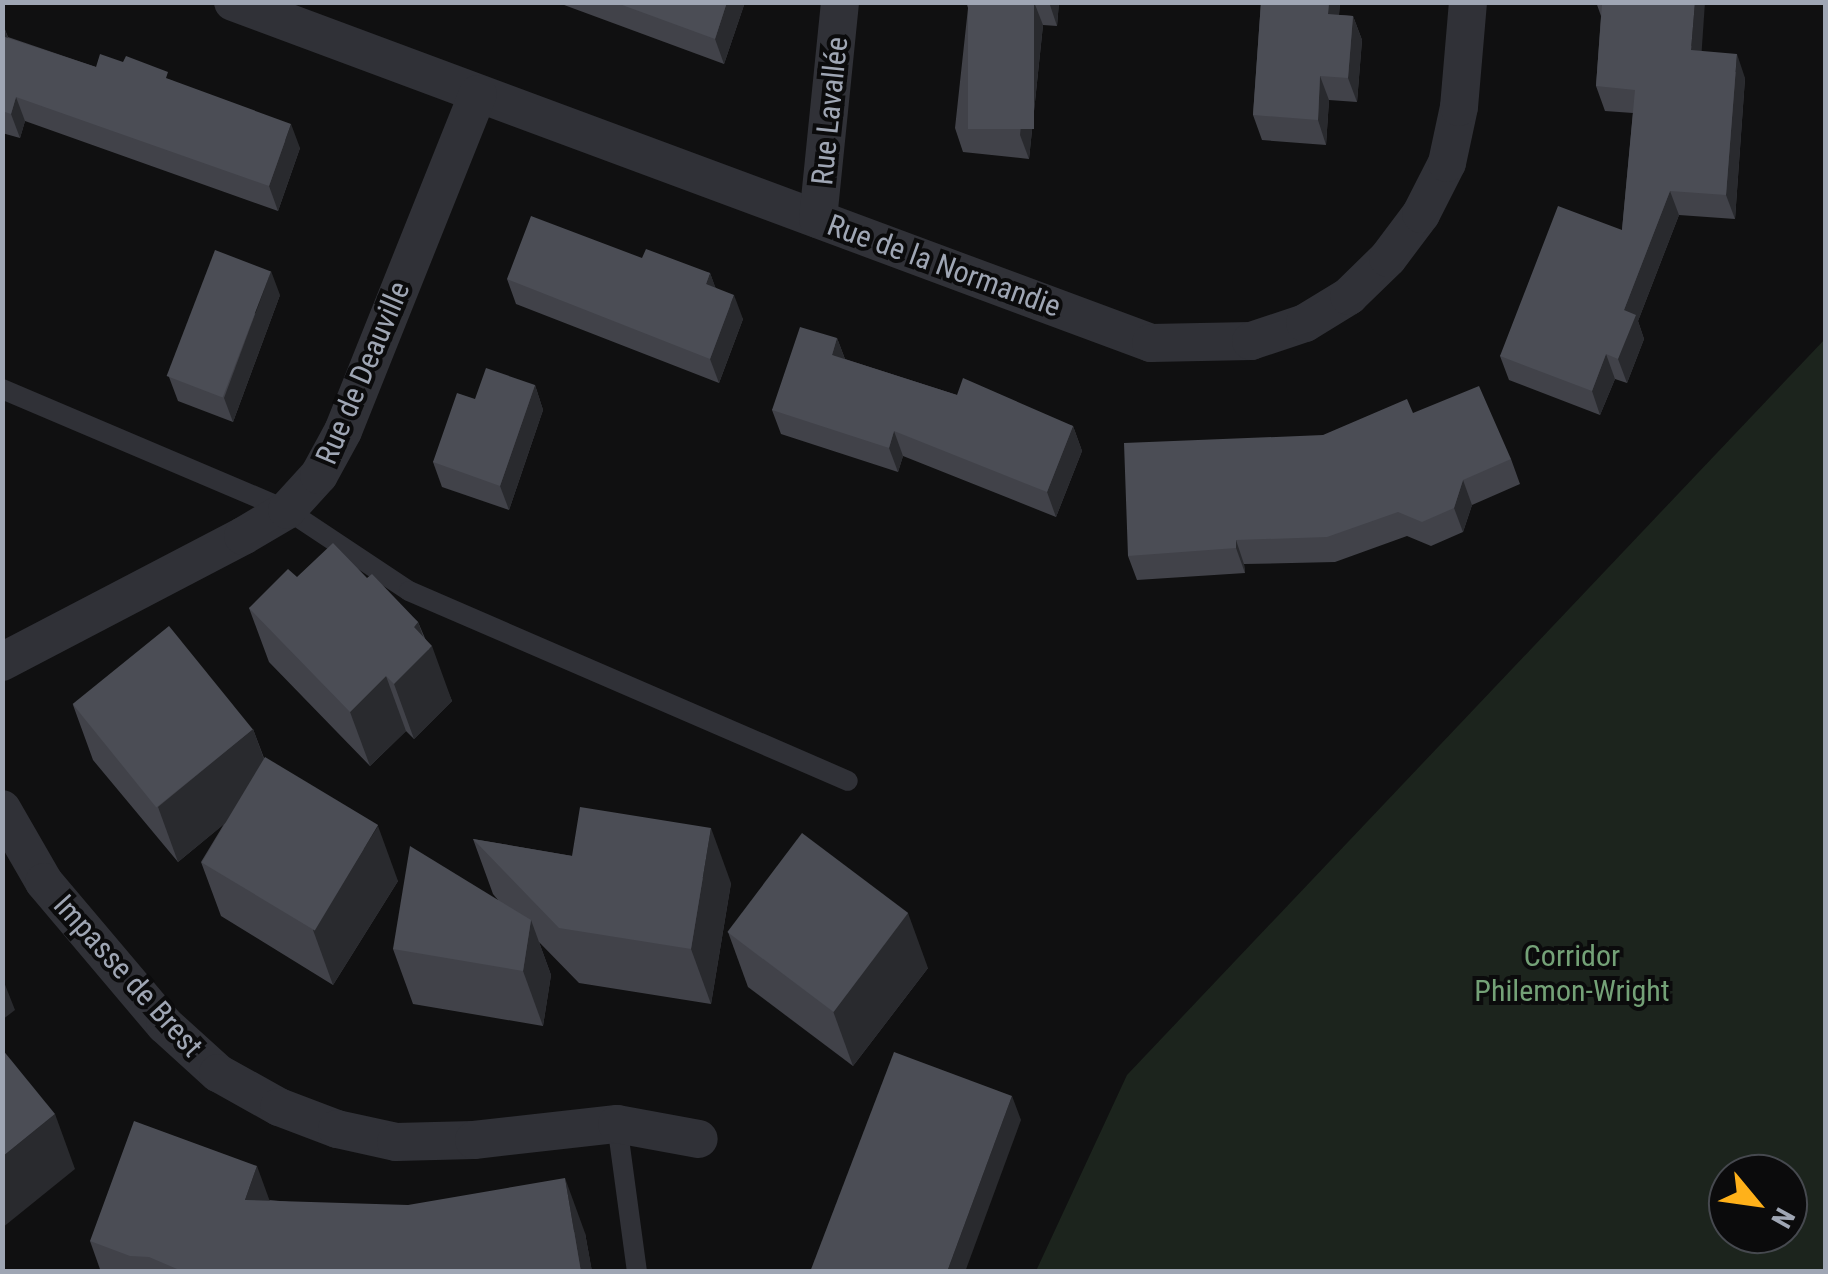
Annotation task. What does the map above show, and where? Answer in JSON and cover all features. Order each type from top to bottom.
[{"type":"street","name":"Rue de la Normandie","points":[[233,2],[1151,343],[1251,341],[1305,323],[1349,296],[1388,258],[1421,214],[1447,163],[1459,106],[1468,2]]},
{"type":"street","name":"Rue Lavallée","points":[[818,219],[840,2]]},
{"type":"street","name":"Rue de Deauville","points":[[2,662],[287,510],[320,475],[343,431],[478,94]]},
{"type":"street","name":"Impasse de Brest","points":[[2,809],[44,882],[165,1025],[218,1073],[279,1108],[396,1142],[474,1140],[617,1124],[699,1140]]},
{"type":"lane","points":[[2,389],[287,510],[409,591],[848,780]]},
{"type":"lane","points":[[617,1124],[637,1272]]},
{"type":"green space","name":"Corridor Philemon-Wright","points":[[1825,339],[1825,1271],[1036,1271],[1127,1075]]},
{"type":"building","points":[[614,2],[727,2],[715,39]]},
{"type":"building","points":[[968,2],[1034,2],[1034,129],[968,129]]},
{"type":"building","points":[[1261,2],[1329,2],[1328,14],[1353,16],[1348,78],[1320,76],[1318,120],[1253,115]]},
{"type":"building","points":[[1596,2],[1695,2],[1691,50],[1737,54],[1726,195],[1670,191],[1624,310],[1636,315],[1618,359],[1606,354],[1592,391],[1500,356],[1558,206],[1622,230],[1635,90],[1596,86],[1602,5]]},
{"type":"building","points":[[2,36],[96,67],[100,54],[123,62],[126,56],[168,72],[166,78],[291,124],[269,186],[16,97],[11,114],[2,111]]},
{"type":"building","points":[[531,216],[642,258],[646,249],[710,273],[706,284],[734,295],[710,359],[507,279]]},
{"type":"building","points":[[215,250],[271,272],[223,398],[167,376]]},
{"type":"building","points":[[800,327],[837,338],[832,355],[957,395],[963,378],[1073,426],[1047,492],[894,431],[889,448],[772,410]]},
{"type":"building","points":[[486,368],[535,385],[500,486],[433,462],[457,393],[475,399]]},
{"type":"building","points":[[1479,386],[1511,459],[1463,480],[1454,508],[1422,522],[1398,512],[1327,537],[1236,540],[1236,548],[1128,556],[1124,443],[1323,435],[1407,399],[1413,413]]},
{"type":"building","points":[[333,543],[367,578],[372,574],[418,622],[414,627],[432,646],[394,684],[386,676],[350,712],[249,608],[288,569],[297,577]]},
{"type":"building","points":[[169,626],[253,729],[156,807],[73,704]]},
{"type":"building","points":[[265,757],[378,825],[315,930],[202,862]]},
{"type":"building","points":[[580,807],[711,828],[691,949],[559,928],[473,839],[572,856]]},
{"type":"building","points":[[802,833],[908,913],[834,1012],[727,932]]},
{"type":"building","points":[[410,846],[531,920],[523,971],[393,949]]},
{"type":"building","points":[[2,1049],[55,1114],[2,1157]]},
{"type":"building","points":[[894,1052],[1012,1096],[947,1272],[810,1272]]},
{"type":"building","points":[[134,1121],[257,1166],[245,1200],[408,1205],[565,1178],[581,1272],[184,1272],[149,1257],[130,1256],[90,1241]]}]
